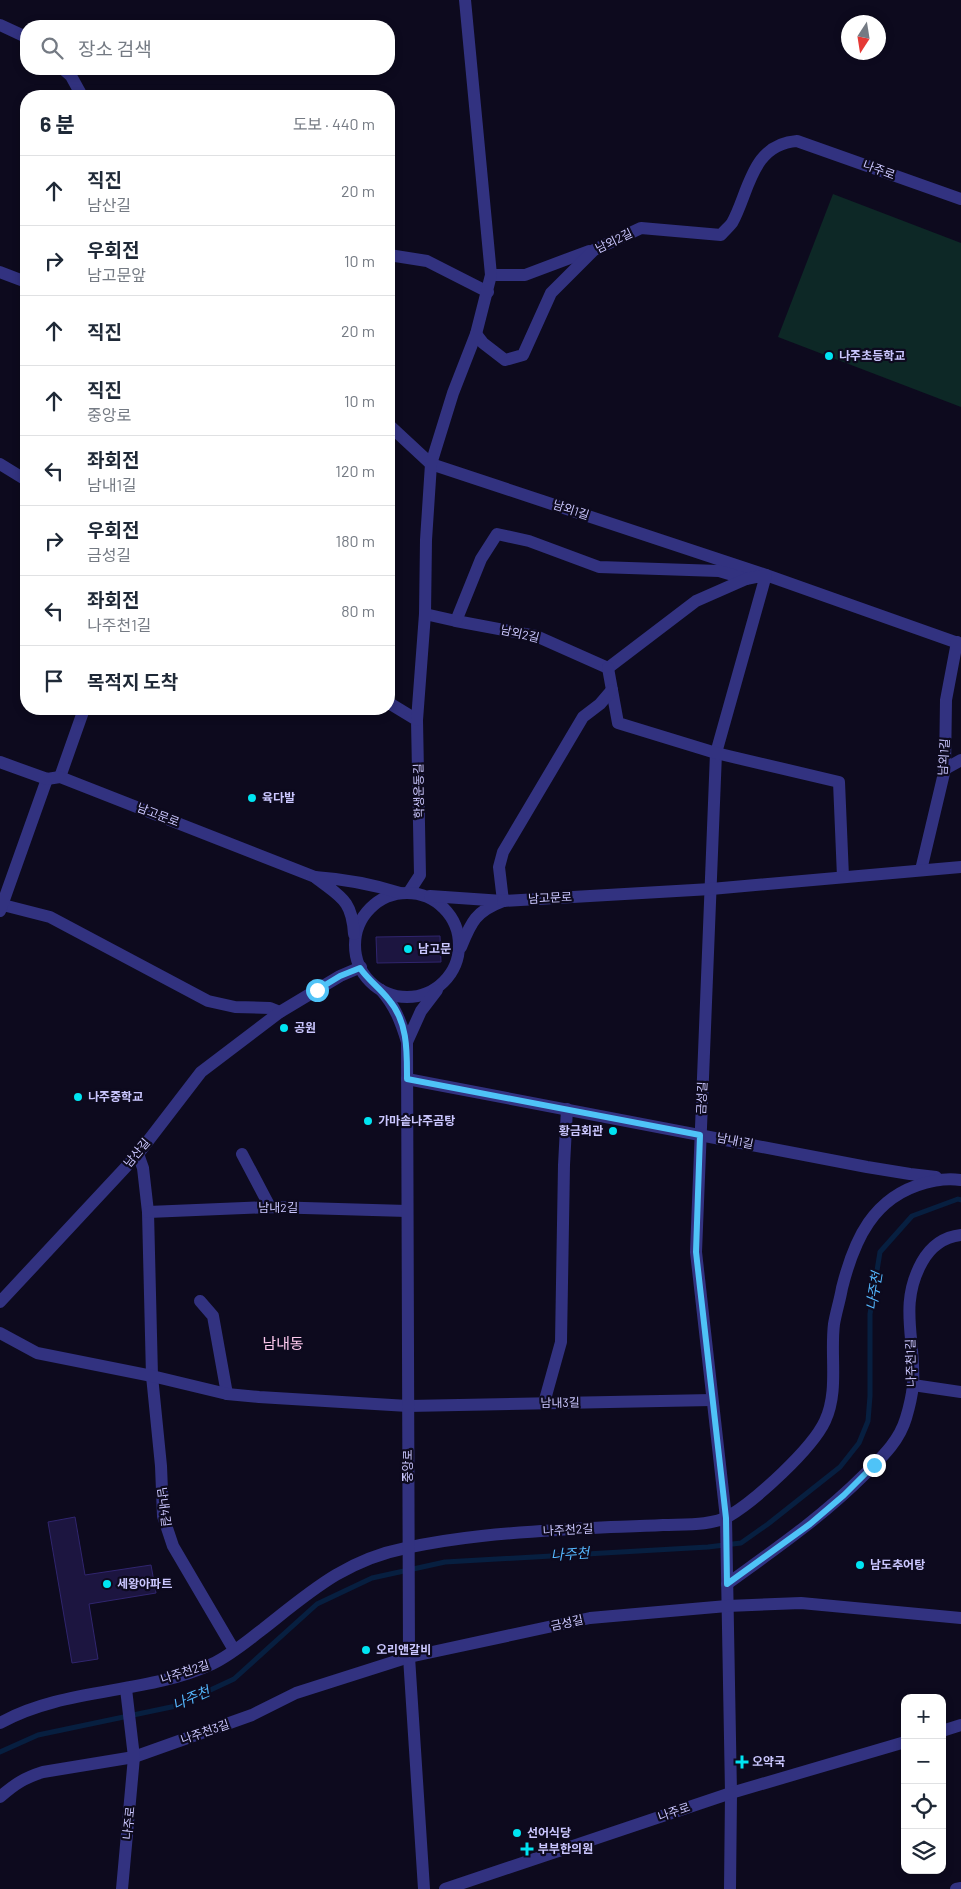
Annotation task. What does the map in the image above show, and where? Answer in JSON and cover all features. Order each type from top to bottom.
[{"type":"street","points":[[395,707],[418,720],[425,614],[426,540],[431,464],[453,393],[476,334],[491,275],[465,0]]},
{"type":"street","points":[[0,25],[20,34]]},
{"type":"street","points":[[70,75],[79,90]]},
{"type":"street","name":"나주로","points":[[796,141],[961,199]]},
{"type":"street","name":"남외2길","points":[[476,334],[483,343],[505,360],[523,356],[550,292],[594,250],[642,228],[721,235],[731,224],[744,191],[760,160],[774,149],[796,141]]},
{"type":"street","points":[[491,275],[525,275],[594,250]]},
{"type":"street","points":[[395,255],[427,261],[488,292]]},
{"type":"street","points":[[0,272],[20,280]]},
{"type":"street","name":"남외1길","points":[[395,431],[431,464],[766,575],[959,643],[946,700],[945,769],[921,870]]},
{"type":"street","points":[[0,464],[20,476]]},
{"type":"street","points":[[456,622],[481,560],[497,534],[529,541],[599,567],[719,571],[746,580]]},
{"type":"street","points":[[711,889],[716,753],[766,575],[746,580],[696,601],[608,668],[618,723],[716,753],[839,782],[843,877]]},
{"type":"street","name":"남외2길","points":[[425,614],[456,622],[536,636],[608,668]]},
{"type":"street","points":[[407,1042],[428,1000],[447,979],[456,965],[468,930],[479,914],[488,906],[502,901],[499,867],[503,852],[583,717],[600,704],[612,690]]},
{"type":"street","points":[[0,762],[47,779],[60,777],[82,715]]},
{"type":"street","name":"학생운동길","points":[[406,893],[420,874],[418,720]]},
{"type":"street","points":[[945,769],[961,760]]},
{"type":"street","name":"남고문로","points":[[60,777],[315,877]]},
{"type":"street","points":[[47,779],[5,880],[1,908],[50,917],[208,1001],[235,1007],[270,1008],[280,1012]]},
{"type":"street","name":"남고문로","points":[[426,896],[502,901],[711,889],[961,867]]},
{"type":"street","points":[[315,877],[352,881],[426,896],[440,904],[452,917],[458,932],[460,949]]},
{"type":"street","points":[[315,877],[348,905],[353,921],[355,946],[360,968],[391,1002],[397,1012],[407,1042]]},
{"type":"street","name":"금성길","points":[[711,889],[696,1252],[726,1518],[731,1793],[730,1889]]},
{"type":"street","points":[[355,946],[357,929],[365,913],[378,902],[393,894],[406,893]]},
{"type":"street","name":"남산길","points":[[0,1302],[138,1154],[201,1072],[280,1012],[340,976],[360,968]]},
{"type":"street","points":[[381,990],[398,996],[416,996],[433,991],[447,979]]},
{"type":"street","name":"중앙로","points":[[407,1042],[409,1657],[424,1889]]},
{"type":"street","name":"남내1길","points":[[407,1079],[910,1174],[946,1178]]},
{"type":"street","points":[[544,1403],[562,1342],[564,1165],[567,1109]]},
{"type":"street","name":"남내4길","points":[[138,1154],[143,1168],[148,1212],[152,1376],[161,1466],[162,1502],[166,1527],[173,1546],[234,1650]]},
{"type":"street","points":[[242,1154],[270,1207]]},
{"type":"street","name":"나주천2길","points":[[0,1723],[13,1716],[52,1703],[175,1678],[217,1662],[329,1578],[380,1553],[408,1551],[454,1538],[558,1530],[698,1524],[726,1518],[755,1496],[800,1455],[817,1436],[826,1420],[832,1393],[834,1324],[853,1250],[867,1223],[889,1199],[902,1191],[946,1178],[961,1180]]},
{"type":"street","name":"남내2길","points":[[148,1212],[270,1207],[407,1212]]},
{"type":"street","name":"나주천1길","points":[[727,1584],[810,1524],[844,1495],[891,1448],[902,1429],[913,1385],[909,1304],[914,1279],[927,1253],[936,1244],[948,1238],[961,1235]]},
{"type":"street","points":[[200,1301],[212,1316],[226,1394]]},
{"type":"street","points":[[0,1333],[37,1353],[152,1376],[226,1394],[408,1406]]},
{"type":"street","points":[[913,1385],[961,1392]]},
{"type":"street","name":"남내3길","points":[[408,1406],[712,1400]]},
{"type":"street","points":[[727,1606],[801,1603],[961,1618]]},
{"type":"street","name":"금성길","points":[[409,1657],[590,1618],[727,1606]]},
{"type":"street","name":"나주천3길","points":[[0,1797],[19,1782],[36,1774],[134,1757],[252,1716],[296,1693],[409,1657]]},
{"type":"street","name":"나주로","points":[[122,1889],[134,1757],[126,1689]]},
{"type":"street","points":[[946,1730],[961,1726]]},
{"type":"street","name":"나주로","points":[[445,1889],[731,1793],[901,1743]]},
{"type":"street","points":[[956,1889],[961,1888]]},
{"type":"green space","points":[[833,194],[961,243],[961,407],[778,337]]},
{"type":"building","name":"남고문","points":[[440,936],[441,962],[377,963],[376,937]]},
{"type":"building","name":"세왕아파트","points":[[75,1517],[85,1575],[151,1565],[156,1593],[89,1604],[98,1659],[72,1663],[48,1522]]},
{"type":"waterway","name":"나주천","points":[[0,1752],[38,1735],[176,1706],[234,1679],[317,1604],[372,1578],[445,1562],[708,1547],[741,1543],[840,1467],[859,1443],[868,1421],[870,1396],[870,1314],[880,1252],[912,1216],[958,1199],[961,1200]]},
{"type":"place","name":"나주초등학교","points":[[829,356]]},
{"type":"place","name":"육다발","points":[[252,798]]},
{"type":"place","name":"남고문","points":[[408,949]]},
{"type":"place","name":"공원","points":[[284,1028]]},
{"type":"place","name":"나주중학교","points":[[78,1097]]},
{"type":"place","name":"가마솥나주곰탕","points":[[368,1121]]},
{"type":"place","name":"황금회관","points":[[613,1131]]},
{"type":"place","name":"남도추어탕","points":[[860,1565]]},
{"type":"place","name":"세왕아파트","points":[[107,1584]]},
{"type":"place","name":"오리앤갈비","points":[[366,1650]]},
{"type":"place","name":"오약국","points":[[742,1762]]},
{"type":"place","name":"선어식당","points":[[517,1833]]},
{"type":"place","name":"부부한의원","points":[[527,1849]]},
{"type":"district","name":"남내동","points":[[283,1344]]},
{"type":"route","points":[[317,990],[340,976],[360,968],[391,1002],[401,1020],[407,1042],[407,1079],[700,1135],[696,1252],[698,1286],[726,1518],[727,1584],[810,1524],[844,1495],[874,1465]]}]
